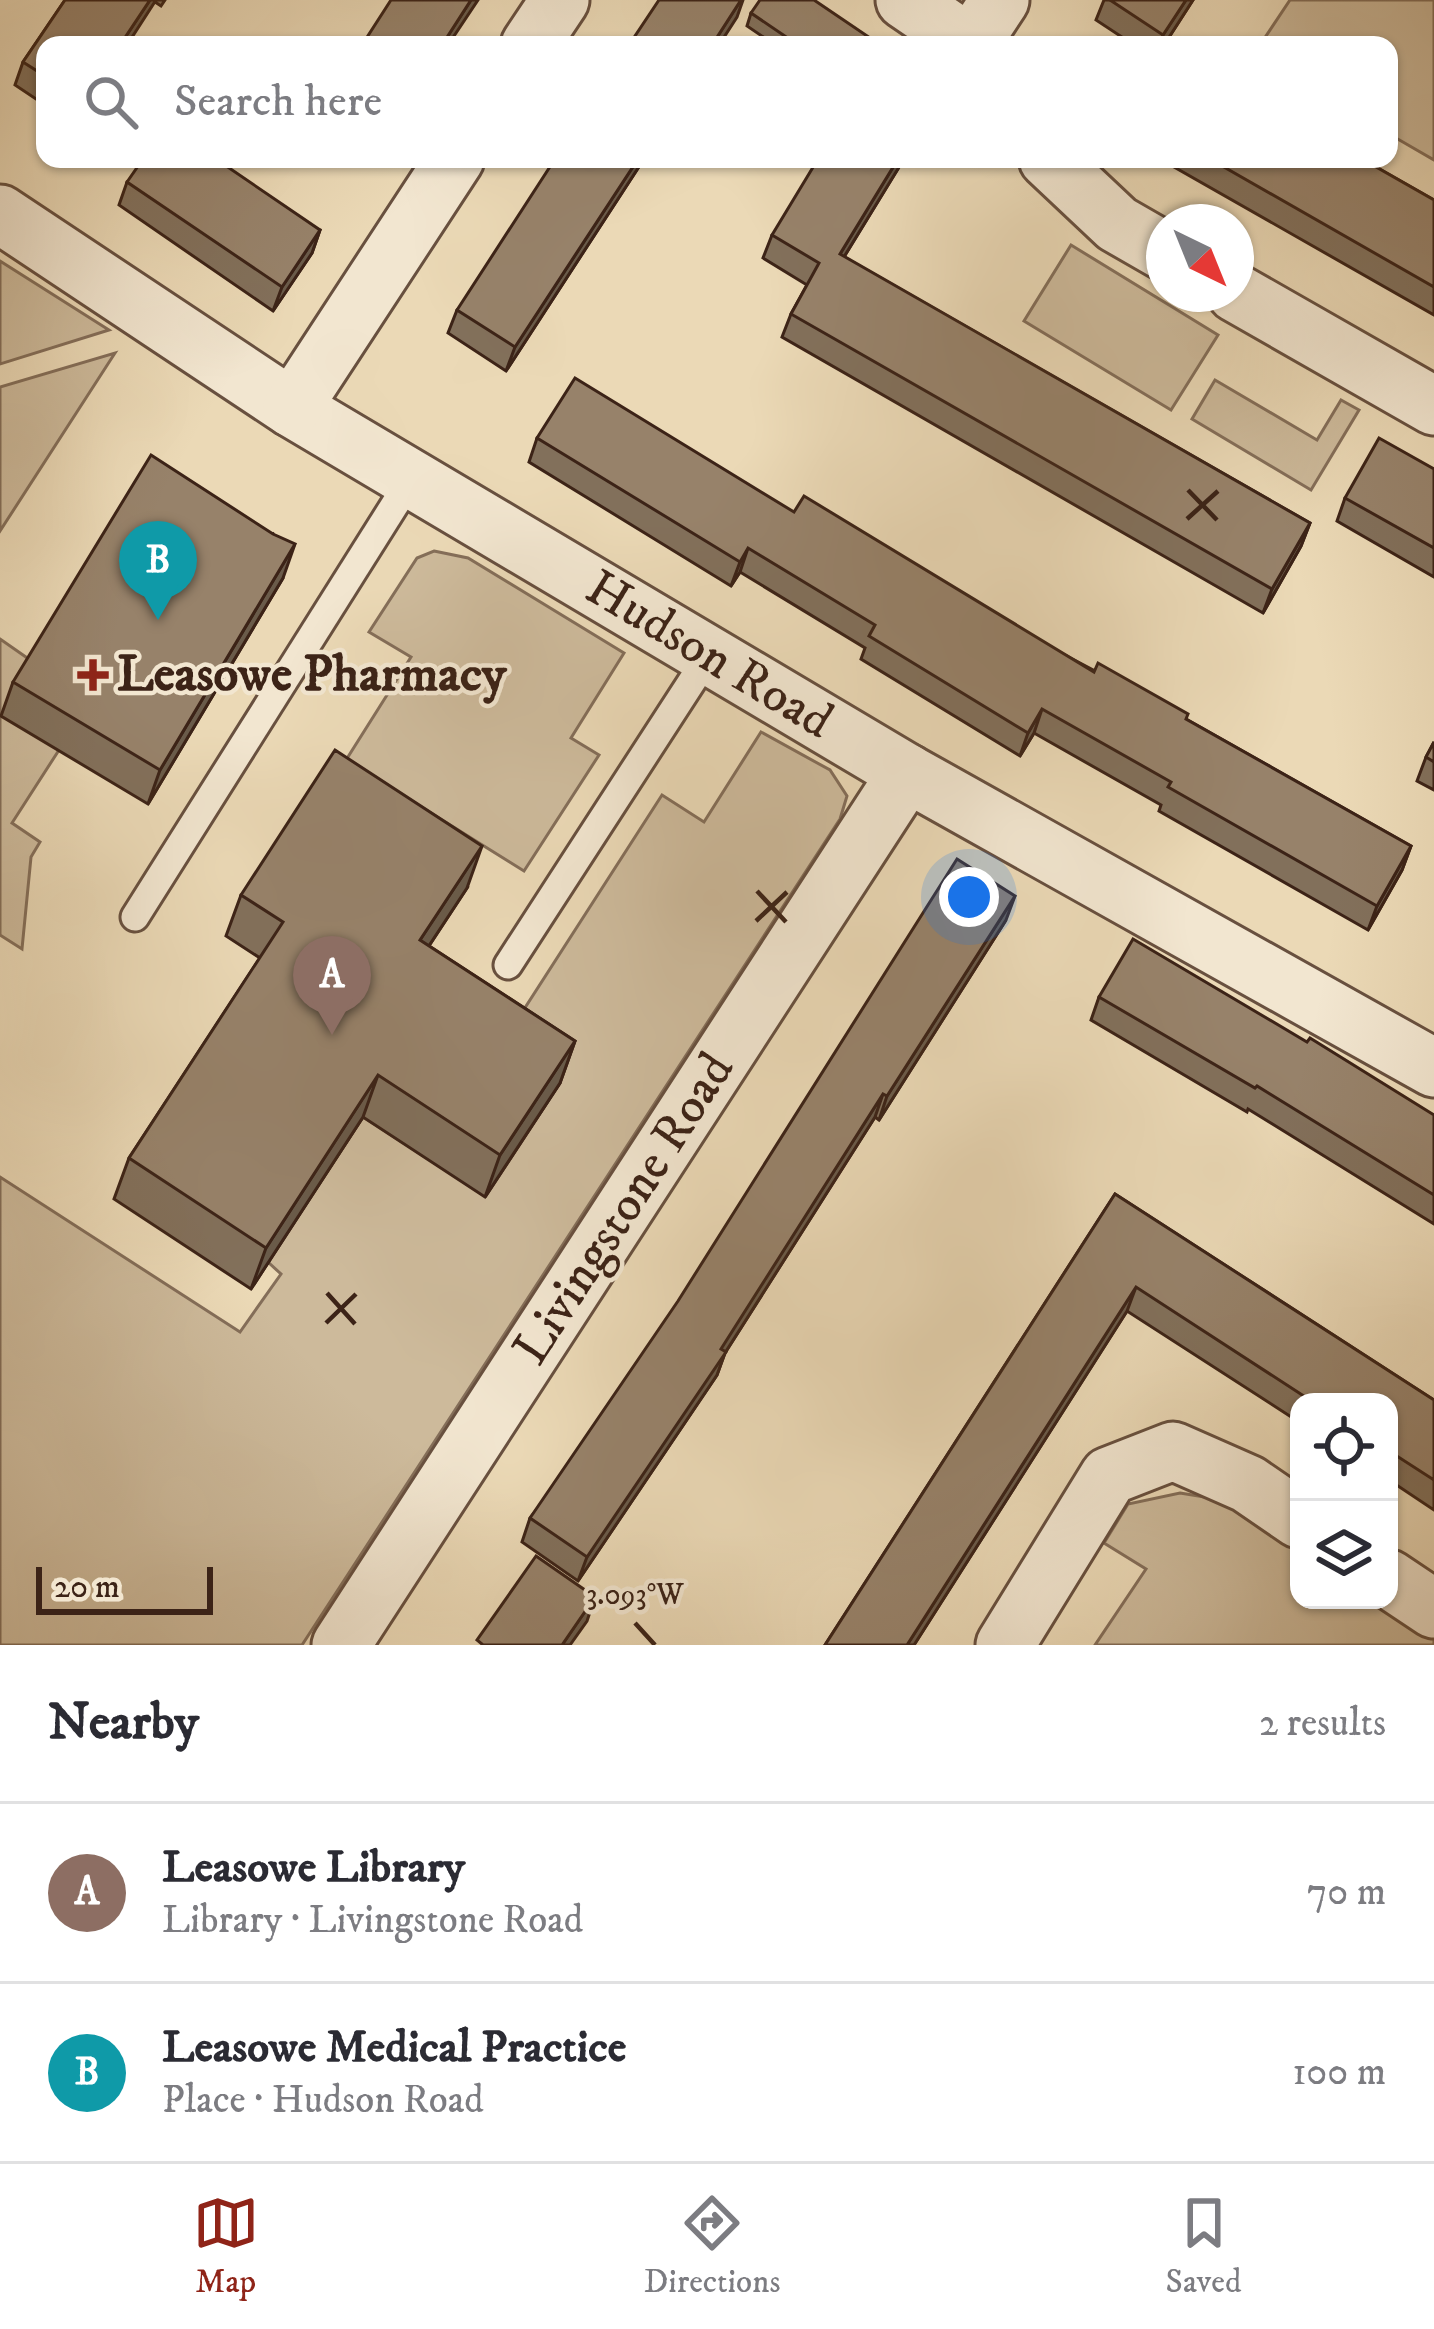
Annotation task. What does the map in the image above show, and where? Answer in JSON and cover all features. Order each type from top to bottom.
[{"type":"street","points":[[536,36],[560,0]]},
{"type":"street","points":[[905,0],[958,36]]},
{"type":"street","points":[[977,36],[1000,0]]},
{"type":"street","points":[[292,408],[449,168]]},
{"type":"street","points":[[1058,168],[1117,224],[1146,241]]},
{"type":"street","name":"Hudson Road","points":[[0,214],[292,408],[907,772],[1428,1051]]},
{"type":"street","points":[[1254,303],[1434,406]]},
{"type":"street","name":"Livingstone Road","points":[[341,1645],[907,772]]},
{"type":"street","points":[[1005,1645],[1109,1476],[1173,1450],[1248,1484],[1290,1513]]},
{"type":"street","points":[[1398,1585],[1434,1609]]},
{"type":"lane","points":[[135,916],[411,478]]},
{"type":"lane","points":[[508,965],[709,655]]},
{"type":"shaded area","points":[[1290,0],[1434,0],[1434,160],[1398,139],[1398,36],[1266,36]]},
{"type":"shaded area","points":[[1071,245],[1146,291],[1146,312],[1180,312],[1218,335],[1171,410],[1024,321]]},
{"type":"shaded area","points":[[0,261],[109,330],[0,364]]},
{"type":"shaded area","points":[[115,353],[0,531],[0,387]]},
{"type":"shaded area","points":[[1215,380],[1317,440],[1341,400],[1359,410],[1311,490],[1192,419]]},
{"type":"shaded area","points":[[434,551],[468,558],[624,653],[571,738],[599,755],[524,871],[346,760],[411,657],[369,632],[417,558]]},
{"type":"shaded area","points":[[0,639],[33,662],[59,750],[12,823],[40,842],[31,857],[22,949],[0,935]]},
{"type":"shaded area","points":[[761,732],[830,770],[847,796],[840,819],[302,1645],[0,1645],[0,1177],[240,1332],[281,1274],[268,1262],[363,1117],[486,1196],[560,1083],[501,1045],[662,795],[704,822]]},
{"type":"shaded area","points":[[1180,1493],[1223,1500],[1290,1544],[1290,1609],[1390,1609],[1434,1637],[1434,1645],[1095,1645],[1146,1569],[1104,1543],[1128,1504]]},
{"type":"building","points":[[65,0],[150,0],[126,36],[41,36]]},
{"type":"building","points":[[391,0],[471,0],[448,36],[368,36]]},
{"type":"building","points":[[659,0],[741,0],[718,36],[635,36]]},
{"type":"building","points":[[760,0],[814,0],[867,36],[785,36],[751,13]]},
{"type":"building","points":[[1110,0],[1186,0],[1163,35]]},
{"type":"building","points":[[36,43],[36,70],[23,62]]},
{"type":"building","points":[[137,168],[229,168],[320,230],[282,287],[127,182]]},
{"type":"building","points":[[549,168],[632,168],[515,347],[457,310]]},
{"type":"building","points":[[813,168],[893,168],[840,254],[1310,523],[1272,589],[791,314],[819,263],[772,235]]},
{"type":"building","points":[[1226,168],[1378,168],[1434,200],[1434,287]]},
{"type":"building","points":[[575,378],[794,512],[804,496],[1094,672],[1098,663],[1188,714],[1186,719],[1411,846],[1377,906],[1042,709],[1028,733],[869,636],[875,625],[748,548],[740,562],[537,438]]},
{"type":"building","points":[[1379,438],[1434,469],[1434,548],[1345,498]]},
{"type":"building","points":[[151,455],[295,544],[160,770],[13,682]]},
{"type":"building","points":[[335,750],[482,846],[420,940],[575,1041],[500,1155],[378,1075],[266,1248],[129,1158],[283,922],[241,895]]},
{"type":"building","points":[[957,859],[1015,896],[721,1349],[726,1352],[587,1557],[530,1518],[678,1301]]},
{"type":"building","points":[[1133,939],[1307,1042],[1310,1038],[1434,1115],[1434,1195],[1257,1086],[1099,997]]},
{"type":"building","points":[[1115,1194],[1434,1400],[1434,1480],[1398,1457],[1398,1393],[1299,1393],[1136,1287],[907,1645],[825,1645]]},
{"type":"building","points":[[536,1556],[595,1597],[562,1645],[483,1645],[477,1640]]},
{"type":"place","name":"Leasowe Medical Practice","points":[[158,620]]},
{"type":"place","name":"Leasowe Pharmacy","points":[[93,675]]},
{"type":"place","name":"Leasowe Library","points":[[332,1035]]}]
